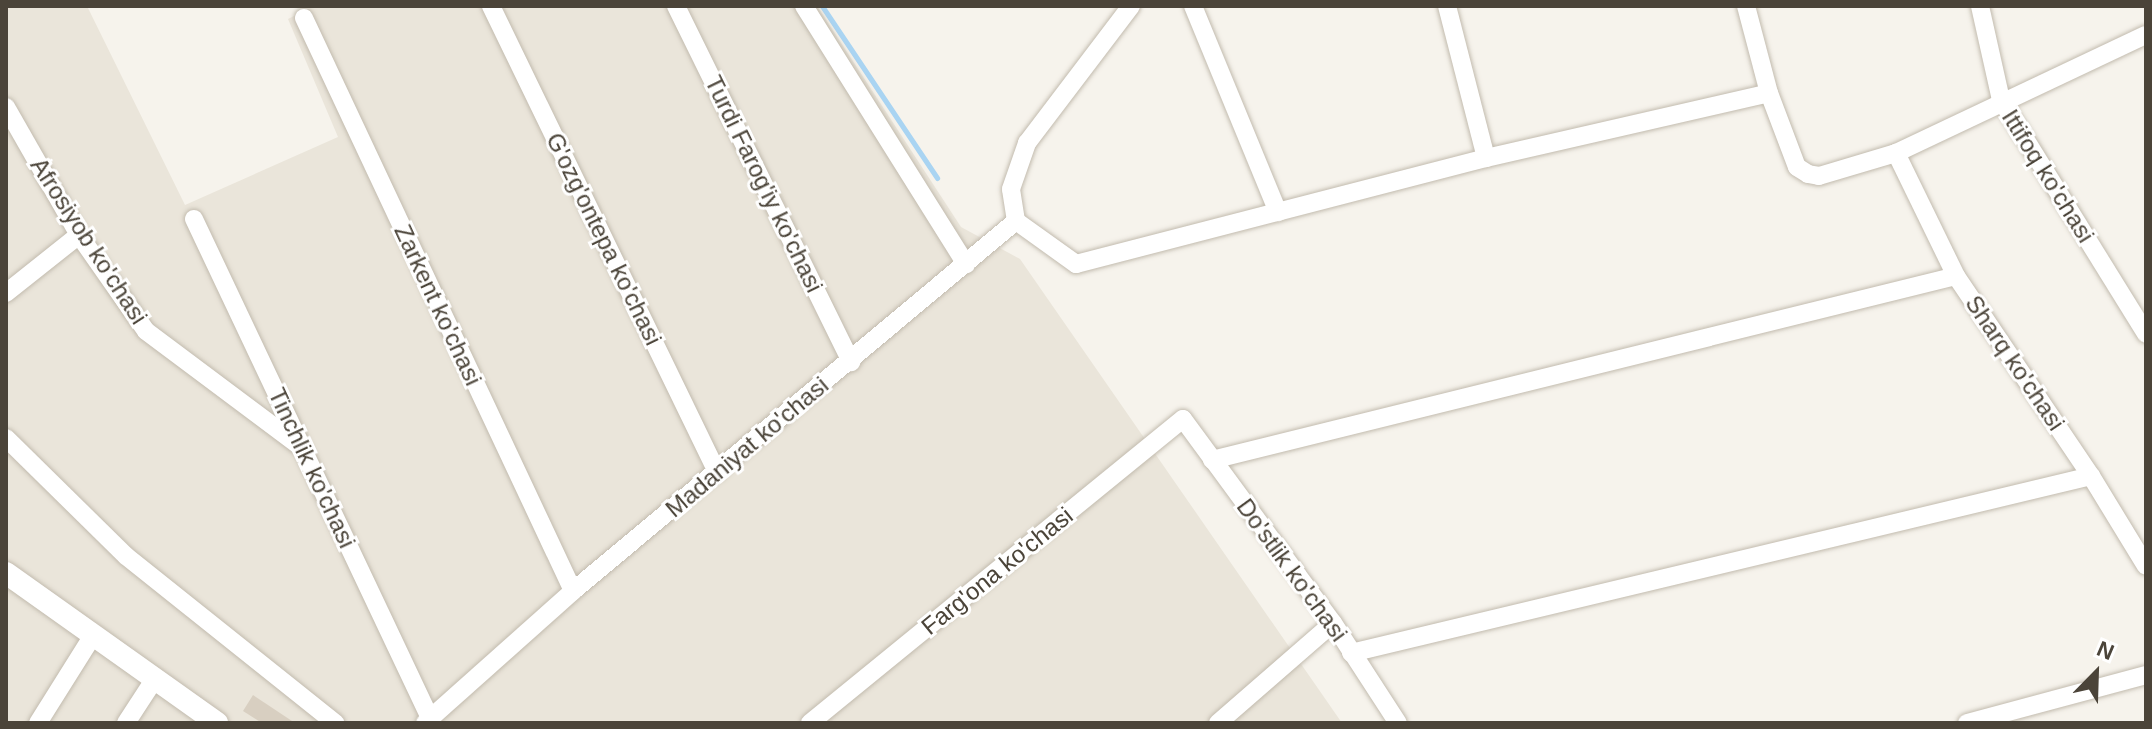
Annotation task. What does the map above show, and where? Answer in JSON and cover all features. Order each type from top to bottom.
[{"type":"street","name":"G'ozg'ontepa ko'chasi","points":[[491,6],[717,472]]},
{"type":"street","name":"Turdi Farog'iy ko'chasi","points":[[676,6],[851,362]]},
{"type":"street","points":[[804,6],[966,264]]},
{"type":"street","points":[[1131,6],[1027,143],[1011,189],[1016,221],[1076,264],[1486,158],[1769,93]]},
{"type":"street","points":[[1193,6],[1278,212]]},
{"type":"street","points":[[1447,6],[1486,158]]},
{"type":"street","points":[[1746,6],[1769,93],[1797,167],[1808,174],[1832,173],[1896,153],[2001,100],[2146,35]]},
{"type":"street","name":"Ittifoq ko'chasi","points":[[1980,6],[2001,100],[2146,334]]},
{"type":"street","name":"Zarkent ko'chasi","points":[[304,18],[573,591]]},
{"type":"street","name":"Afrosiyob ko'chasi","points":[[6,107],[79,235],[146,331],[302,448]]},
{"type":"street","name":"Sharq ko'chasi","points":[[1896,153],[1956,276],[2091,476],[2146,566]]},
{"type":"street","name":"Tinchlik ko'chasi","points":[[194,219],[427,721]]},
{"type":"street","name":"Madaniyat ko'chasi","points":[[427,721],[573,591],[851,362],[1016,221]]},
{"type":"street","points":[[6,293],[79,235]]},
{"type":"street","points":[[1212,460],[1956,276]]},
{"type":"street","name":"Do'stlik ko'chasi","points":[[1183,419],[1333,623],[1398,723]]},
{"type":"street","name":"Farg'ona ko'chasi","points":[[810,723],[1183,419]]},
{"type":"street","points":[[6,438],[126,556],[335,723]]},
{"type":"street","points":[[1351,653],[2091,476]]},
{"type":"street","points":[[6,573],[217,723]]},
{"type":"street","points":[[1218,723],[1333,623]]},
{"type":"street","points":[[38,723],[92,637]]},
{"type":"street","points":[[1967,723],[2146,675]]},
{"type":"street","points":[[126,723],[154,680]]},
{"type":"shaded area","points":[[6,6],[87,6],[185,205],[338,137],[288,19],[314,6],[817,6],[961,227],[1020,259],[1342,723],[6,723]]},
{"type":"building","points":[[253,695],[295,723],[262,723],[243,711]]},
{"type":"waterway","points":[[822,6],[937,178]]}]
